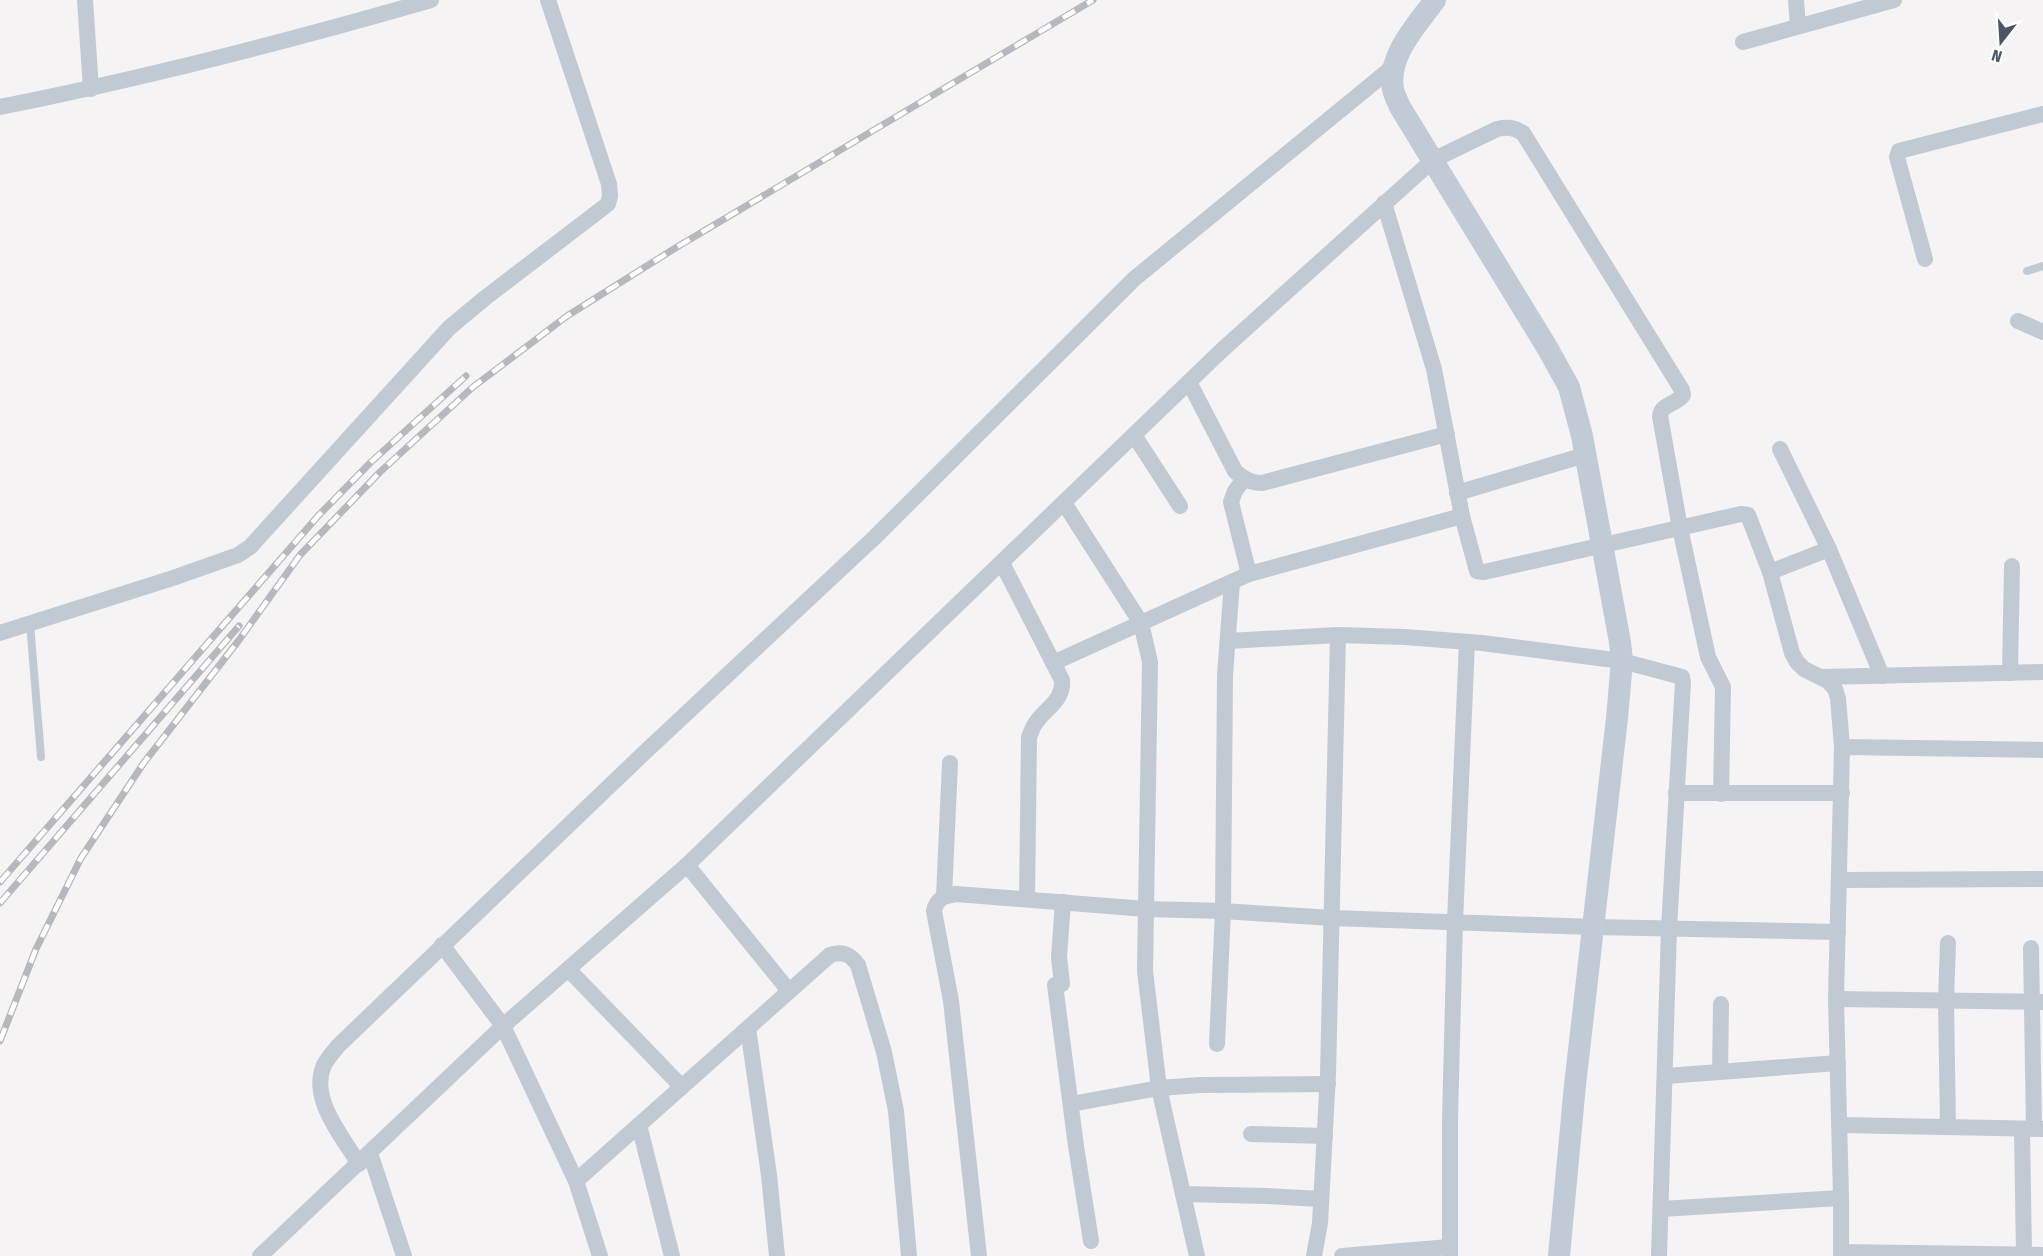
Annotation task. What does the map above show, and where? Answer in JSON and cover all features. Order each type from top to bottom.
[{"type":"street","points":[[84,0],[91,89]]},
{"type":"street","points":[[0,107],[91,89],[301,38],[431,0]]},
{"type":"street","points":[[0,633],[173,578],[238,555],[250,547],[449,328],[608,204],[609,184],[548,0]]},
{"type":"street","points":[[1435,0],[1401,48],[1394,66],[1393,89],[1432,160],[1569,387],[1586,455],[1622,661],[1558,1256]]},
{"type":"street","points":[[1796,0],[1798,26]]},
{"type":"street","points":[[1743,42],[1894,0]]},
{"type":"street","points":[[404,1256],[365,1158],[322,1103],[320,1084],[324,1066],[338,1046],[644,753],[875,537],[1134,279],[1394,66]]},
{"type":"street","points":[[1924,259],[1897,157],[1899,151],[2043,114]]},
{"type":"street","points":[[260,1256],[277,1249],[365,1158],[503,1026],[687,865],[1134,435],[1384,203],[1432,160],[1497,129],[1515,128],[1523,133],[1682,390],[1683,395],[1680,399],[1663,408],[1660,416],[1680,528],[1708,657],[1723,687],[1720,794]]},
{"type":"street","points":[[1384,203],[1434,369],[1457,493],[1475,568],[1480,572],[1748,514],[1770,572],[1792,653],[1804,669],[1828,681],[1835,689],[1838,698],[1842,747],[1836,999],[1841,1254],[2043,1255]]},
{"type":"street","points":[[2018,321],[2043,332]]},
{"type":"street","points":[[1190,382],[1235,471],[1244,479],[1255,483],[1447,434]]},
{"type":"street","points":[[1134,435],[1180,506]]},
{"type":"street","points":[[1780,449],[1829,549],[1882,676]]},
{"type":"street","points":[[1457,493],[1586,455]]},
{"type":"street","points":[[1244,479],[1235,491],[1231,502],[1249,574]]},
{"type":"street","points":[[1064,503],[1141,623],[1150,662],[1145,971],[1159,1088],[1197,1256]]},
{"type":"street","points":[[1053,663],[1249,574],[1462,516]]},
{"type":"street","points":[[1770,572],[1829,549]]},
{"type":"street","points":[[1002,563],[1062,680],[1061,695],[1034,724],[1029,737],[1028,899]]},
{"type":"street","points":[[2010,673],[2012,566]]},
{"type":"street","points":[[1217,1044],[1223,911],[1225,675],[1232,582]]},
{"type":"street","points":[[1228,641],[1338,634],[1405,637],[1467,642],[1622,661],[1682,677],[1669,929],[1659,1256]]},
{"type":"street","points":[[1314,1256],[1320,1223],[1328,1084],[1338,634]]},
{"type":"street","points":[[1342,1256],[1450,1251],[1455,922],[1467,642]]},
{"type":"street","points":[[1821,677],[2043,672]]},
{"type":"street","points":[[1842,747],[2043,750]]},
{"type":"street","points":[[944,896],[950,763]]},
{"type":"street","points":[[1676,793],[1842,793]]},
{"type":"street","points":[[687,865],[789,992]]},
{"type":"street","points":[[1840,880],[2043,879]]},
{"type":"street","points":[[979,1256],[951,1001],[934,911],[936,902],[944,896],[956,894],[1146,909],[1332,918],[1838,932]]},
{"type":"street","points":[[1063,902],[1059,985],[1071,1104],[1091,1241]]},
{"type":"street","points":[[1948,943],[1946,1000],[1948,1127]]},
{"type":"street","points":[[442,945],[503,1026],[576,1181],[600,1256]]},
{"type":"street","points":[[2024,1254],[2033,1129],[2037,1002],[2031,948]]},
{"type":"street","points":[[576,1181],[830,955],[841,952],[851,956],[858,965],[884,1052],[896,1111],[909,1256]]},
{"type":"street","points":[[568,969],[682,1087]]},
{"type":"street","points":[[1836,999],[2037,1002]]},
{"type":"street","points":[[1720,1072],[1721,1004]]},
{"type":"street","points":[[748,1028],[769,1175],[777,1256]]},
{"type":"street","points":[[1666,1077],[1838,1063]]},
{"type":"street","points":[[1071,1104],[1159,1088],[1231,1083],[1328,1084]]},
{"type":"street","points":[[639,1125],[672,1256]]},
{"type":"street","points":[[1839,1125],[2033,1129]]},
{"type":"street","points":[[1251,1134],[1325,1136]]},
{"type":"street","points":[[1183,1194],[1321,1199]]},
{"type":"street","points":[[1661,1209],[1841,1198]]},
{"type":"lane","points":[[2027,271],[2043,266]]},
{"type":"lane","points":[[30,624],[41,757]]},
{"type":"railway","points":[[0,1041],[36,949],[81,858],[143,764],[239,640],[300,555],[380,472],[473,387],[567,316],[677,247],[1093,0]]},
{"type":"railway","points":[[0,882],[318,516],[371,462],[466,376]]},
{"type":"railway","points":[[0,903],[239,626]]}]
